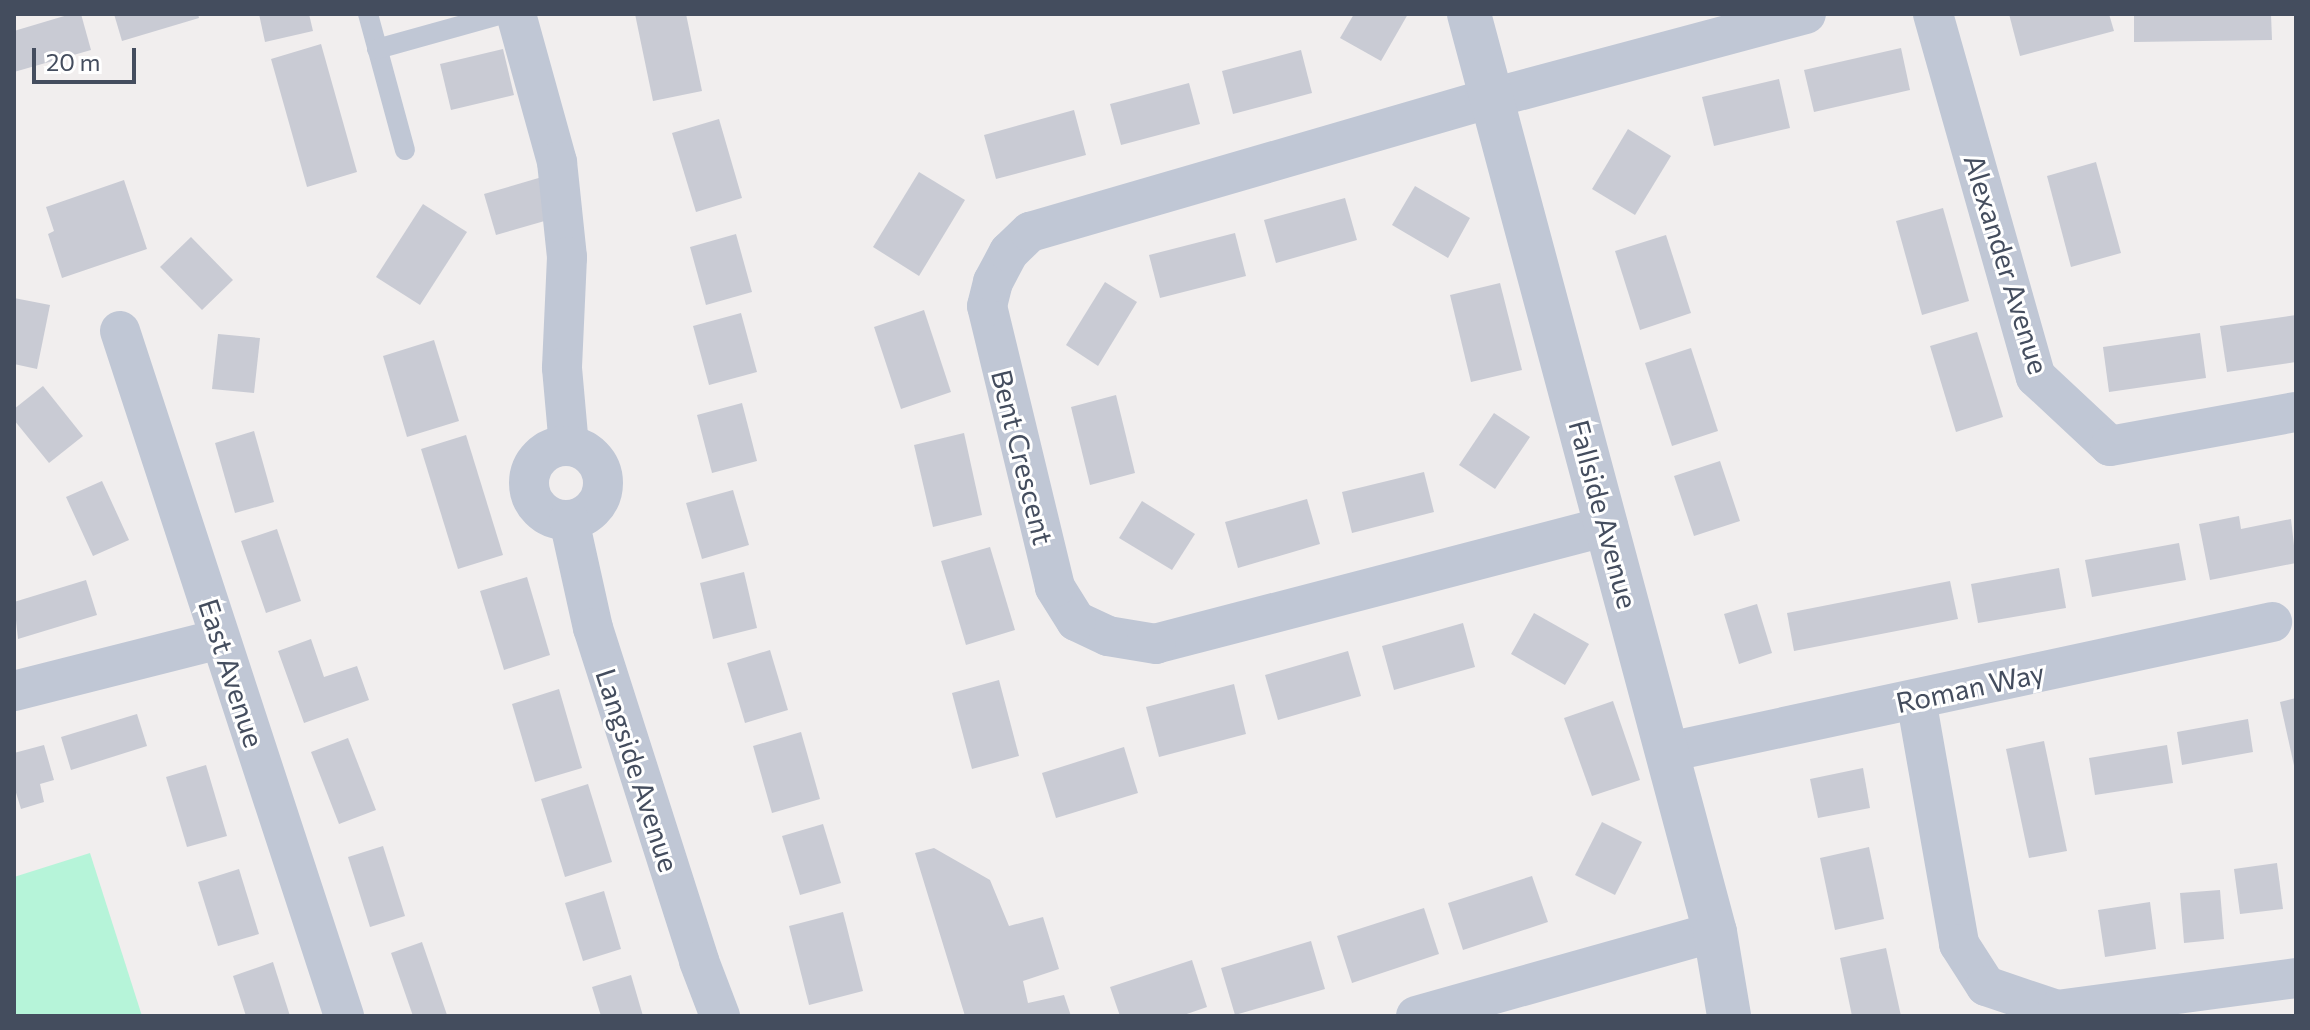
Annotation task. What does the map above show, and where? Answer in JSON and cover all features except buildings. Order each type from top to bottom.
[{"type":"street","points":[[516,14],[557,162],[567,257],[562,368],[569,446]]},
{"type":"street","name":"Fallside Avenue","points":[[1469,14],[1715,932],[1729,1016]]},
{"type":"street","name":"Bent Crescent","points":[[1608,526],[1156,644],[1108,636],[1076,621],[1055,587],[987,306],[993,282],[1009,252],[1030,232],[1087,213],[1492,98],[1806,14]]},
{"type":"street","name":"Alexander Avenue","points":[[1933,14],[2036,377],[2110,446],[2296,412]]},
{"type":"street","name":"East Avenue","points":[[120,331],[344,1016]]},
{"type":"street","points":[[569,446],[588,453],[603,477],[600,497],[588,513],[569,520],[549,516],[533,503],[528,483],[534,464],[549,450],[569,446]]},
{"type":"street","name":"Langside Avenue","points":[[569,520],[593,628],[699,961],[720,1016]]},
{"type":"street","name":"Roman Way","points":[[1668,752],[2272,622]]},
{"type":"street","points":[[14,691],[220,639]]},
{"type":"street","points":[[1916,699],[1959,944],[1986,986],[2057,1010],[2296,978]]},
{"type":"street","points":[[1416,1016],[1715,932]]},
{"type":"lane","points":[[368,14],[405,150]]},
{"type":"lane","points":[[377,49],[502,14]]},
{"type":"green space","points":[[90,853],[142,1016],[14,1016],[14,877]]}]
